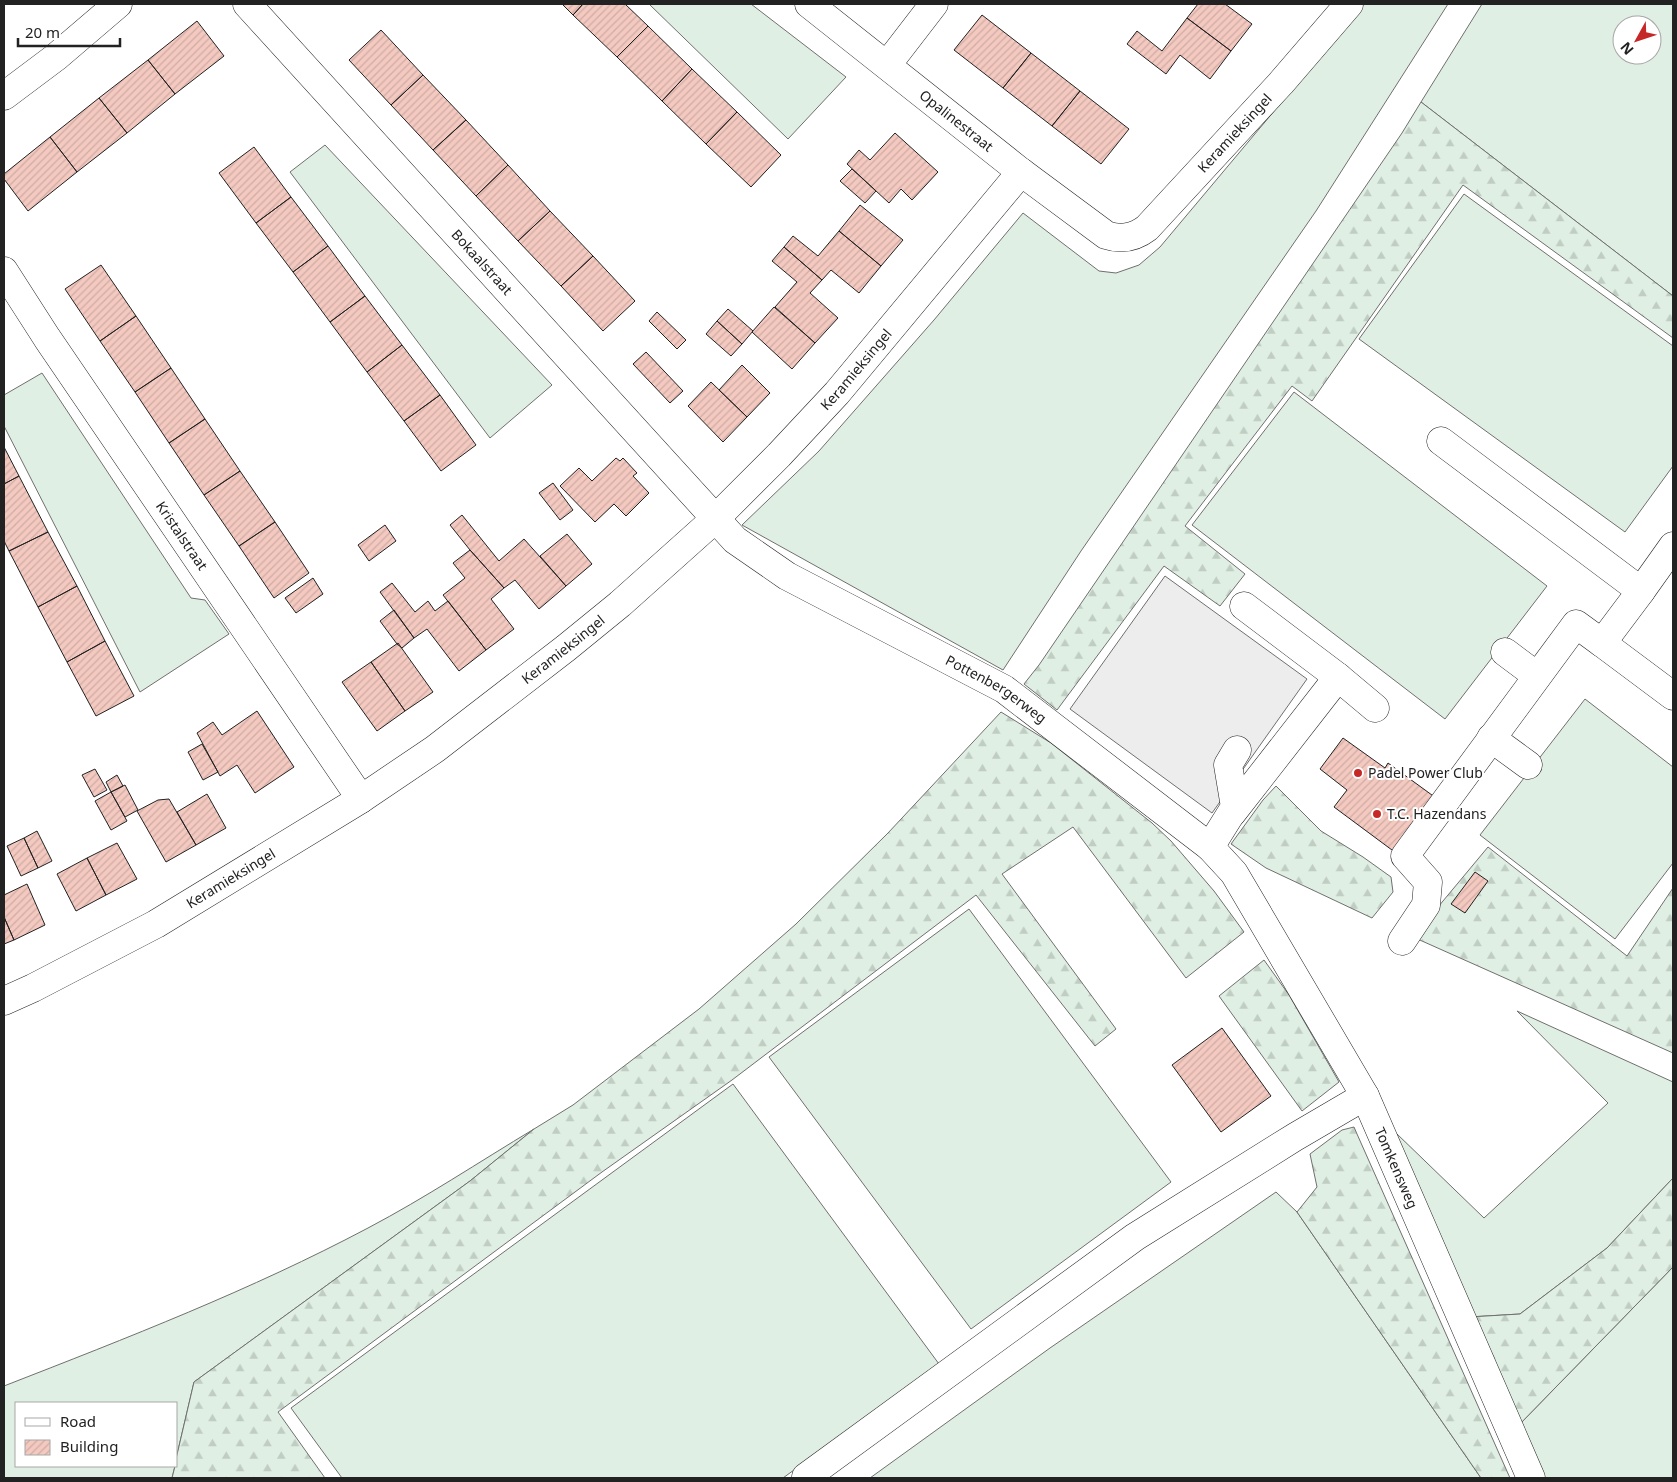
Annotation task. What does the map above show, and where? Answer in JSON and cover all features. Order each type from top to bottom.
[{"type":"street","points":[[4,96],[56,57],[118,4]]},
{"type":"street","name":"Bokaalstraat","points":[[247,4],[735,540]]},
{"type":"street","name":"Opalinestraat","points":[[809,4],[1021,172],[1106,235]]},
{"type":"street","points":[[887,65],[934,4]]},
{"type":"street","name":"Keramieksingel","points":[[1106,235],[1116,238],[1137,235],[1147,228],[1281,83],[1349,4]]},
{"type":"street","name":"Keramieksingel","points":[[4,1001],[42,984],[156,924],[361,799],[435,749],[620,604],[715,520],[837,393],[1021,172]]},
{"type":"street","name":"Kristalstraat","points":[[4,271],[47,338],[361,799]]},
{"type":"street","points":[[1441,441],[1641,591]]},
{"type":"street","name":"Pottenbergerweg","points":[[735,540],[787,576],[1004,688],[1210,847],[1234,873]]},
{"type":"street","points":[[1602,642],[1673,546]]},
{"type":"street","points":[[1244,606],[1338,677],[1375,708]]},
{"type":"street","points":[[1402,941],[1426,905],[1428,882],[1404,856],[1576,624],[1673,696]]},
{"type":"street","points":[[1505,652],[1537,676]]},
{"type":"street","points":[[1210,847],[1232,813],[1338,677]]},
{"type":"street","points":[[1492,738],[1528,765]]},
{"type":"street","points":[[1232,813],[1235,807],[1228,766],[1236,750]]},
{"type":"street","name":"Tomkensweg","points":[[1234,873],[1365,1096],[1531,1478]]},
{"type":"street","points":[[806,1478],[1136,1237],[1294,1137],[1365,1096]]},
{"type":"green space","points":[[649,4],[751,4],[846,77],[788,139]]},
{"type":"green space","points":[[1364,4],[1448,4],[1316,211],[1081,551],[1003,670],[742,525],[819,451],[934,320],[1023,213],[1099,271],[1116,273],[1139,265],[1160,247]]},
{"type":"green space","points":[[1482,4],[1673,4],[1673,296],[1421,102]]},
{"type":"green space","points":[[1421,102],[1673,296],[1673,338],[1463,185],[1312,401],[1292,386],[1185,526],[1245,574],[1220,606],[1164,566],[1057,710],[1024,684],[1039,665],[1402,133]]},
{"type":"green space","points":[[325,145],[552,385],[490,438],[290,172]]},
{"type":"green space","points":[[1464,194],[1673,346],[1673,466],[1625,532],[1359,339]]},
{"type":"green space","points":[[42,373],[191,598],[205,600],[229,634],[140,692],[4,426],[4,395]]},
{"type":"green space","points":[[1294,392],[1547,586],[1445,719],[1192,525]]},
{"type":"green space","points":[[1585,699],[1673,767],[1673,863],[1615,939],[1480,835]]},
{"type":"green space","points":[[1001,712],[1051,743],[1152,823],[1171,841],[1214,891],[1244,932],[1186,978],[1073,827],[1002,874],[1116,1029],[1095,1046],[976,895],[732,1080],[602,1172],[278,1412],[325,1478],[172,1478],[175,1467],[178,1467],[178,1450],[194,1382],[470,1181],[534,1129],[573,1105],[699,1009],[796,924],[888,833]]},
{"type":"green space","points":[[1276,786],[1321,831],[1391,877],[1393,892],[1372,918],[1266,868],[1231,844],[1263,800]]},
{"type":"green space","points":[[1488,847],[1627,956],[1673,888],[1673,1053],[1413,937]]},
{"type":"green space","points":[[969,909],[1171,1182],[971,1329],[769,1057]]},
{"type":"green space","points":[[1264,960],[1289,995],[1339,1082],[1302,1111],[1219,996]]},
{"type":"green space","points":[[1517,1011],[1673,1082],[1673,1178],[1607,1248],[1520,1314],[1469,1317],[1396,1133],[1484,1218],[1608,1103]]},
{"type":"green space","points":[[733,1084],[939,1364],[783,1478],[342,1478],[291,1408]]},
{"type":"green space","points":[[1354,1127],[1510,1478],[1481,1478],[1297,1212],[1317,1187],[1310,1154],[1342,1130]]},
{"type":"green space","points":[[534,1129],[470,1181],[194,1382],[178,1450],[178,1402],[15,1402],[15,1467],[175,1467],[172,1478],[4,1478],[4,1386],[234,1293],[324,1251],[410,1205]]},
{"type":"green space","points":[[1673,1178],[1673,1267],[1516,1428],[1469,1317],[1520,1314],[1607,1248]]},
{"type":"green space","points":[[1276,1192],[1297,1212],[1481,1478],[870,1478],[1050,1348]]},
{"type":"green space","points":[[1673,1267],[1673,1478],[1538,1478],[1516,1428]]},
{"type":"shaded area","points":[[1165,576],[1307,679],[1212,813],[1070,709]]},
{"type":"building","points":[[562,4],[583,4],[573,15]]},
{"type":"building","points":[[583,4],[625,4],[648,26],[617,57],[573,15]]},
{"type":"building","points":[[1198,4],[1225,4],[1252,24],[1231,51],[1187,18]]},
{"type":"building","points":[[982,15],[1031,53],[1003,88],[954,50]]},
{"type":"building","points":[[1187,18],[1231,51],[1210,79],[1180,55],[1166,74],[1127,44],[1137,31],[1162,51]]},
{"type":"building","points":[[197,21],[224,56],[175,94],[148,60]]},
{"type":"building","points":[[648,26],[692,69],[662,101],[617,57]]},
{"type":"building","points":[[381,30],[423,75],[391,105],[349,60]]},
{"type":"building","points":[[1031,53],[1080,91],[1052,126],[1003,88]]},
{"type":"building","points":[[148,60],[175,94],[127,133],[99,98]]},
{"type":"building","points":[[692,69],[737,112],[706,144],[662,101]]},
{"type":"building","points":[[423,75],[466,120],[433,150],[391,105]]},
{"type":"building","points":[[1080,91],[1129,129],[1101,164],[1052,126]]},
{"type":"building","points":[[99,98],[127,133],[77,172],[50,137]]},
{"type":"building","points":[[737,112],[781,155],[751,187],[706,144]]},
{"type":"building","points":[[466,120],[508,165],[476,196],[433,150]]},
{"type":"building","points":[[895,133],[938,172],[912,200],[901,189],[889,203],[847,164],[859,150],[870,160]]},
{"type":"building","points":[[50,137],[77,172],[28,211],[4,179],[4,174]]},
{"type":"building","points":[[254,147],[291,197],[256,223],[219,173]]},
{"type":"building","points":[[508,165],[550,211],[518,241],[476,196]]},
{"type":"building","points":[[852,169],[876,191],[865,203],[840,181]]},
{"type":"building","points":[[291,197],[328,246],[293,272],[256,223]]},
{"type":"building","points":[[860,205],[903,240],[881,266],[839,231]]},
{"type":"building","points":[[550,211],[593,256],[561,286],[518,241]]},
{"type":"building","points":[[839,231],[881,266],[859,293],[831,270],[822,280],[784,247],[793,236],[818,256]]},
{"type":"building","points":[[328,246],[365,296],[330,322],[293,272]]},
{"type":"building","points":[[784,247],[822,280],[810,293],[838,318],[815,343],[775,307],[797,282],[772,261]]},
{"type":"building","points":[[593,256],[635,301],[603,331],[561,286]]},
{"type":"building","points":[[101,265],[136,316],[100,341],[65,289]]},
{"type":"building","points":[[365,296],[402,345],[367,372],[330,322]]},
{"type":"building","points":[[774,307],[815,343],[792,369],[752,332]]},
{"type":"building","points":[[728,309],[753,331],[742,344],[717,321]]},
{"type":"building","points":[[657,312],[686,340],[677,349],[649,321]]},
{"type":"building","points":[[136,316],[171,368],[135,392],[100,341]]},
{"type":"building","points":[[717,321],[742,344],[731,356],[706,334]]},
{"type":"building","points":[[402,345],[440,395],[404,421],[367,372]]},
{"type":"building","points":[[646,352],[683,391],[670,403],[633,364]]},
{"type":"building","points":[[742,365],[770,393],[747,417],[719,390]]},
{"type":"building","points":[[171,368],[205,419],[169,443],[135,392]]},
{"type":"building","points":[[711,382],[747,417],[723,442],[688,406]]},
{"type":"building","points":[[440,395],[476,445],[441,471],[404,421]]},
{"type":"building","points":[[205,419],[240,471],[204,495],[169,443]]},
{"type":"building","points":[[4,447],[19,476],[4,484]]},
{"type":"building","points":[[616,458],[620,461],[623,458],[637,473],[633,476],[649,493],[626,516],[614,504],[595,522],[560,486],[579,468],[592,481]]},
{"type":"building","points":[[240,471],[275,522],[239,546],[204,495]]},
{"type":"building","points":[[19,476],[48,532],[9,551],[4,541],[4,484]]},
{"type":"building","points":[[553,483],[573,510],[560,520],[539,493]]},
{"type":"building","points":[[462,515],[499,561],[524,539],[566,586],[539,609],[515,580],[504,588],[450,525]]},
{"type":"building","points":[[275,522],[309,573],[274,598],[239,546]]},
{"type":"building","points":[[385,525],[396,541],[369,561],[358,545]]},
{"type":"building","points":[[48,532],[77,586],[38,607],[9,551]]},
{"type":"building","points":[[567,534],[592,564],[566,586],[540,556]]},
{"type":"building","points":[[470,550],[504,588],[491,599],[514,629],[486,650],[443,595],[465,578],[453,563]]},
{"type":"building","points":[[313,578],[323,594],[296,613],[285,598]]},
{"type":"building","points":[[392,583],[415,612],[428,601],[435,611],[448,601],[486,650],[459,671],[427,629],[414,638],[380,592]]},
{"type":"building","points":[[77,586],[105,641],[67,662],[38,607]]},
{"type":"building","points":[[394,610],[414,638],[402,648],[380,621]]},
{"type":"building","points":[[105,641],[134,696],[96,716],[67,662]]},
{"type":"building","points":[[398,643],[433,692],[405,711],[371,662]]},
{"type":"building","points":[[371,662],[405,711],[377,731],[342,682]]},
{"type":"building","points":[[257,711],[294,767],[255,793],[237,765],[220,776],[197,733],[213,722],[222,735]]},
{"type":"building","points":[[1343,738],[1385,768],[1388,763],[1436,798],[1396,853],[1334,807],[1347,790],[1320,769]]},
{"type":"building","points":[[202,744],[218,772],[203,780],[188,752]]},
{"type":"building","points":[[95,769],[107,790],[94,797],[82,775]]},
{"type":"building","points":[[117,775],[123,786],[111,792],[106,782]]},
{"type":"building","points":[[125,785],[138,810],[125,817],[111,792]]},
{"type":"building","points":[[111,792],[127,821],[111,830],[95,801]]},
{"type":"building","points":[[207,794],[226,828],[196,845],[177,812]]},
{"type":"building","points":[[169,799],[196,845],[166,862],[137,811],[158,800]]},
{"type":"building","points":[[37,831],[52,861],[38,868],[24,838]]},
{"type":"building","points":[[24,838],[38,868],[21,876],[7,846]]},
{"type":"building","points":[[117,843],[137,879],[106,895],[87,858]]},
{"type":"building","points":[[87,858],[106,895],[76,911],[57,874]]},
{"type":"building","points":[[1475,872],[1488,881],[1465,913],[1451,904]]},
{"type":"building","points":[[27,884],[45,925],[14,940],[4,917],[4,895]]},
{"type":"building","points":[[4,917],[14,940],[4,944]]},
{"type":"building","points":[[1222,1028],[1271,1096],[1221,1132],[1172,1065]]},
{"type":"place","name":"Padel Power Club","points":[[1358,773]]},
{"type":"place","name":"T.C. Hazendans","points":[[1377,814]]}]
